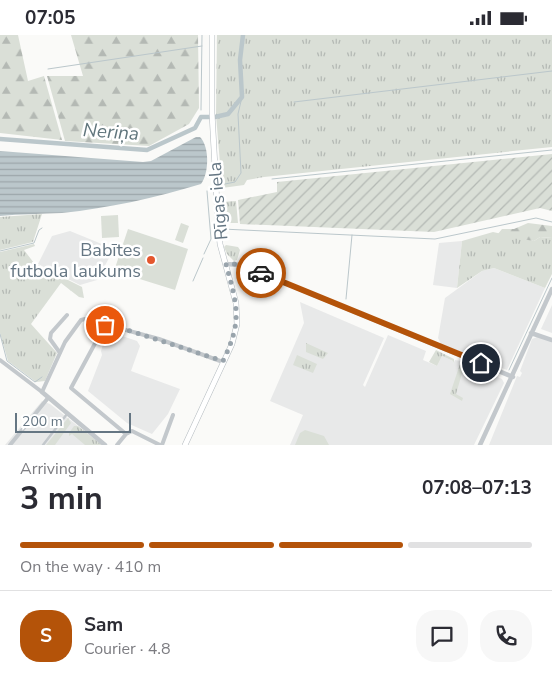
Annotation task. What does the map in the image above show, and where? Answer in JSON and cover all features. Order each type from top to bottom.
[{"type":"main road","name":"Rīgas iela","points":[[186,445],[234,336],[237,314],[220,244],[212,113],[212,35]]},
{"type":"street","points":[[226,264],[241,265],[513,377]]},
{"type":"street","points":[[480,445],[552,289]]},
{"type":"street","points":[[60,353],[50,339],[52,333],[67,315]]},
{"type":"street","points":[[42,392],[60,353],[81,319],[92,319],[106,323],[223,361]]},
{"type":"street","points":[[106,323],[71,388],[126,434]]},
{"type":"street","points":[[531,333],[552,340]]},
{"type":"street","points":[[0,360],[42,392],[105,445]]},
{"type":"street","points":[[10,445],[48,398]]},
{"type":"street","points":[[43,445],[67,414]]},
{"type":"street","points":[[118,445],[126,434],[132,431],[161,445],[173,415]]},
{"type":"shaded area","points":[[196,137],[200,137],[203,141],[207,154],[206,174],[201,184],[149,198],[97,208],[62,213],[0,216],[0,151],[143,162],[151,161]]},
{"type":"shaded area","points":[[70,231],[114,249],[97,280],[80,285],[38,264],[52,236]]},
{"type":"shaded area","points":[[462,241],[457,288],[433,285],[439,243]]},
{"type":"shaded area","points":[[494,268],[545,288],[507,370],[441,344],[438,338],[445,298],[482,271]]},
{"type":"shaded area","points":[[300,302],[384,338],[363,385],[365,387],[388,335],[426,351],[423,360],[437,366],[442,356],[453,361],[453,364],[455,360],[461,361],[502,379],[504,383],[474,445],[290,445],[303,415],[270,401],[304,323]]},
{"type":"shaded area","points":[[552,305],[552,333],[541,329]]},
{"type":"shaded area","points":[[107,331],[137,341],[140,346],[131,371],[180,389],[168,414],[152,434],[127,423],[88,391],[102,355],[101,351]]},
{"type":"shaded area","points":[[537,337],[552,341],[552,445],[489,445],[517,376],[520,377],[522,373],[520,371],[532,339]]},
{"type":"shaded area","points":[[42,401],[50,404],[102,445],[5,445]]},
{"type":"green space","points":[[0,35],[18,35],[28,81],[44,76],[62,140],[0,133]]},
{"type":"green space","points":[[71,35],[198,35],[199,108],[189,124],[149,146],[65,141],[47,76],[83,76]]},
{"type":"green space","points":[[217,35],[552,35],[552,147],[264,177],[247,180],[244,185],[222,188],[216,115]]},
{"type":"green space","points":[[552,154],[552,211],[540,208],[434,232],[240,224],[238,200],[277,192],[277,182]]},
{"type":"green space","points":[[236,201],[238,223],[223,223],[221,202]]},
{"type":"green space","points":[[42,214],[33,242],[0,250],[0,217]]},
{"type":"green space","points":[[118,215],[119,237],[102,238],[101,216]]},
{"type":"green space","points":[[181,223],[189,226],[183,243],[175,240]]},
{"type":"green space","points":[[528,223],[552,226],[552,238],[540,237],[534,241],[497,235],[502,229],[514,229]]},
{"type":"green space","name":"Babītes futbola laukums","points":[[128,229],[188,249],[175,290],[114,271]]},
{"type":"green space","points":[[493,232],[534,241],[540,237],[552,238],[552,274],[545,288],[494,268],[482,271],[457,288],[462,241]]},
{"type":"green space","points":[[34,244],[35,246],[24,250],[34,263],[82,287],[84,298],[79,297],[61,283],[31,324],[57,353],[45,381],[36,382],[8,361],[0,333],[0,252]]},
{"type":"green space","points":[[226,245],[238,247],[240,250],[237,260],[234,261],[227,254],[224,247]]},
{"type":"green space","points":[[306,343],[328,353],[323,359],[306,352]]},
{"type":"green space","points":[[436,350],[454,359],[454,364],[453,361],[442,356],[437,366],[429,362]]},
{"type":"green space","points":[[297,355],[317,364],[313,373],[293,365]]},
{"type":"green space","points":[[461,361],[465,363],[456,394],[463,398],[462,401],[450,394]]},
{"type":"green space","points":[[68,418],[71,423],[55,445],[46,445]]},
{"type":"green space","points":[[74,426],[78,426],[102,445],[85,445],[72,434],[69,436]]},
{"type":"green space","points":[[305,430],[324,436],[329,445],[295,445],[300,433]]},
{"type":"waterway","points":[[201,110],[202,35]]},
{"type":"waterway","name":"Neriņa","points":[[215,117],[228,114],[242,97],[240,60],[243,35]]},
{"type":"waterway","points":[[48,69],[202,46]]},
{"type":"waterway","points":[[294,102],[552,71]]},
{"type":"waterway","points":[[225,184],[235,182],[241,173],[238,114],[242,97]]},
{"type":"waterway","name":"Neriņa","points":[[0,139],[147,150],[195,128],[201,117],[209,117]]},
{"type":"waterway","points":[[272,179],[552,150]]},
{"type":"waterway","points":[[204,254],[211,239],[207,191]]},
{"type":"waterway","points":[[222,229],[435,239],[536,218],[552,222]]},
{"type":"waterway","points":[[0,251],[34,243],[39,230],[42,228]]},
{"type":"waterway","points":[[346,299],[352,235]]},
{"type":"waterway","points":[[193,281],[203,258]]},
{"type":"waterway","points":[[509,370],[552,278]]},
{"type":"waterway","points":[[0,334],[7,361],[35,382],[42,377]]},
{"type":"way so far","points":[[105,325],[106,323],[159,339],[223,361],[232,344],[237,324],[236,303],[226,264],[238,264],[261,273]]},
{"type":"place","name":"Babītes futbola laukums","points":[[151,260]]},
{"type":"route","points":[[261,273],[481,363]]}]
